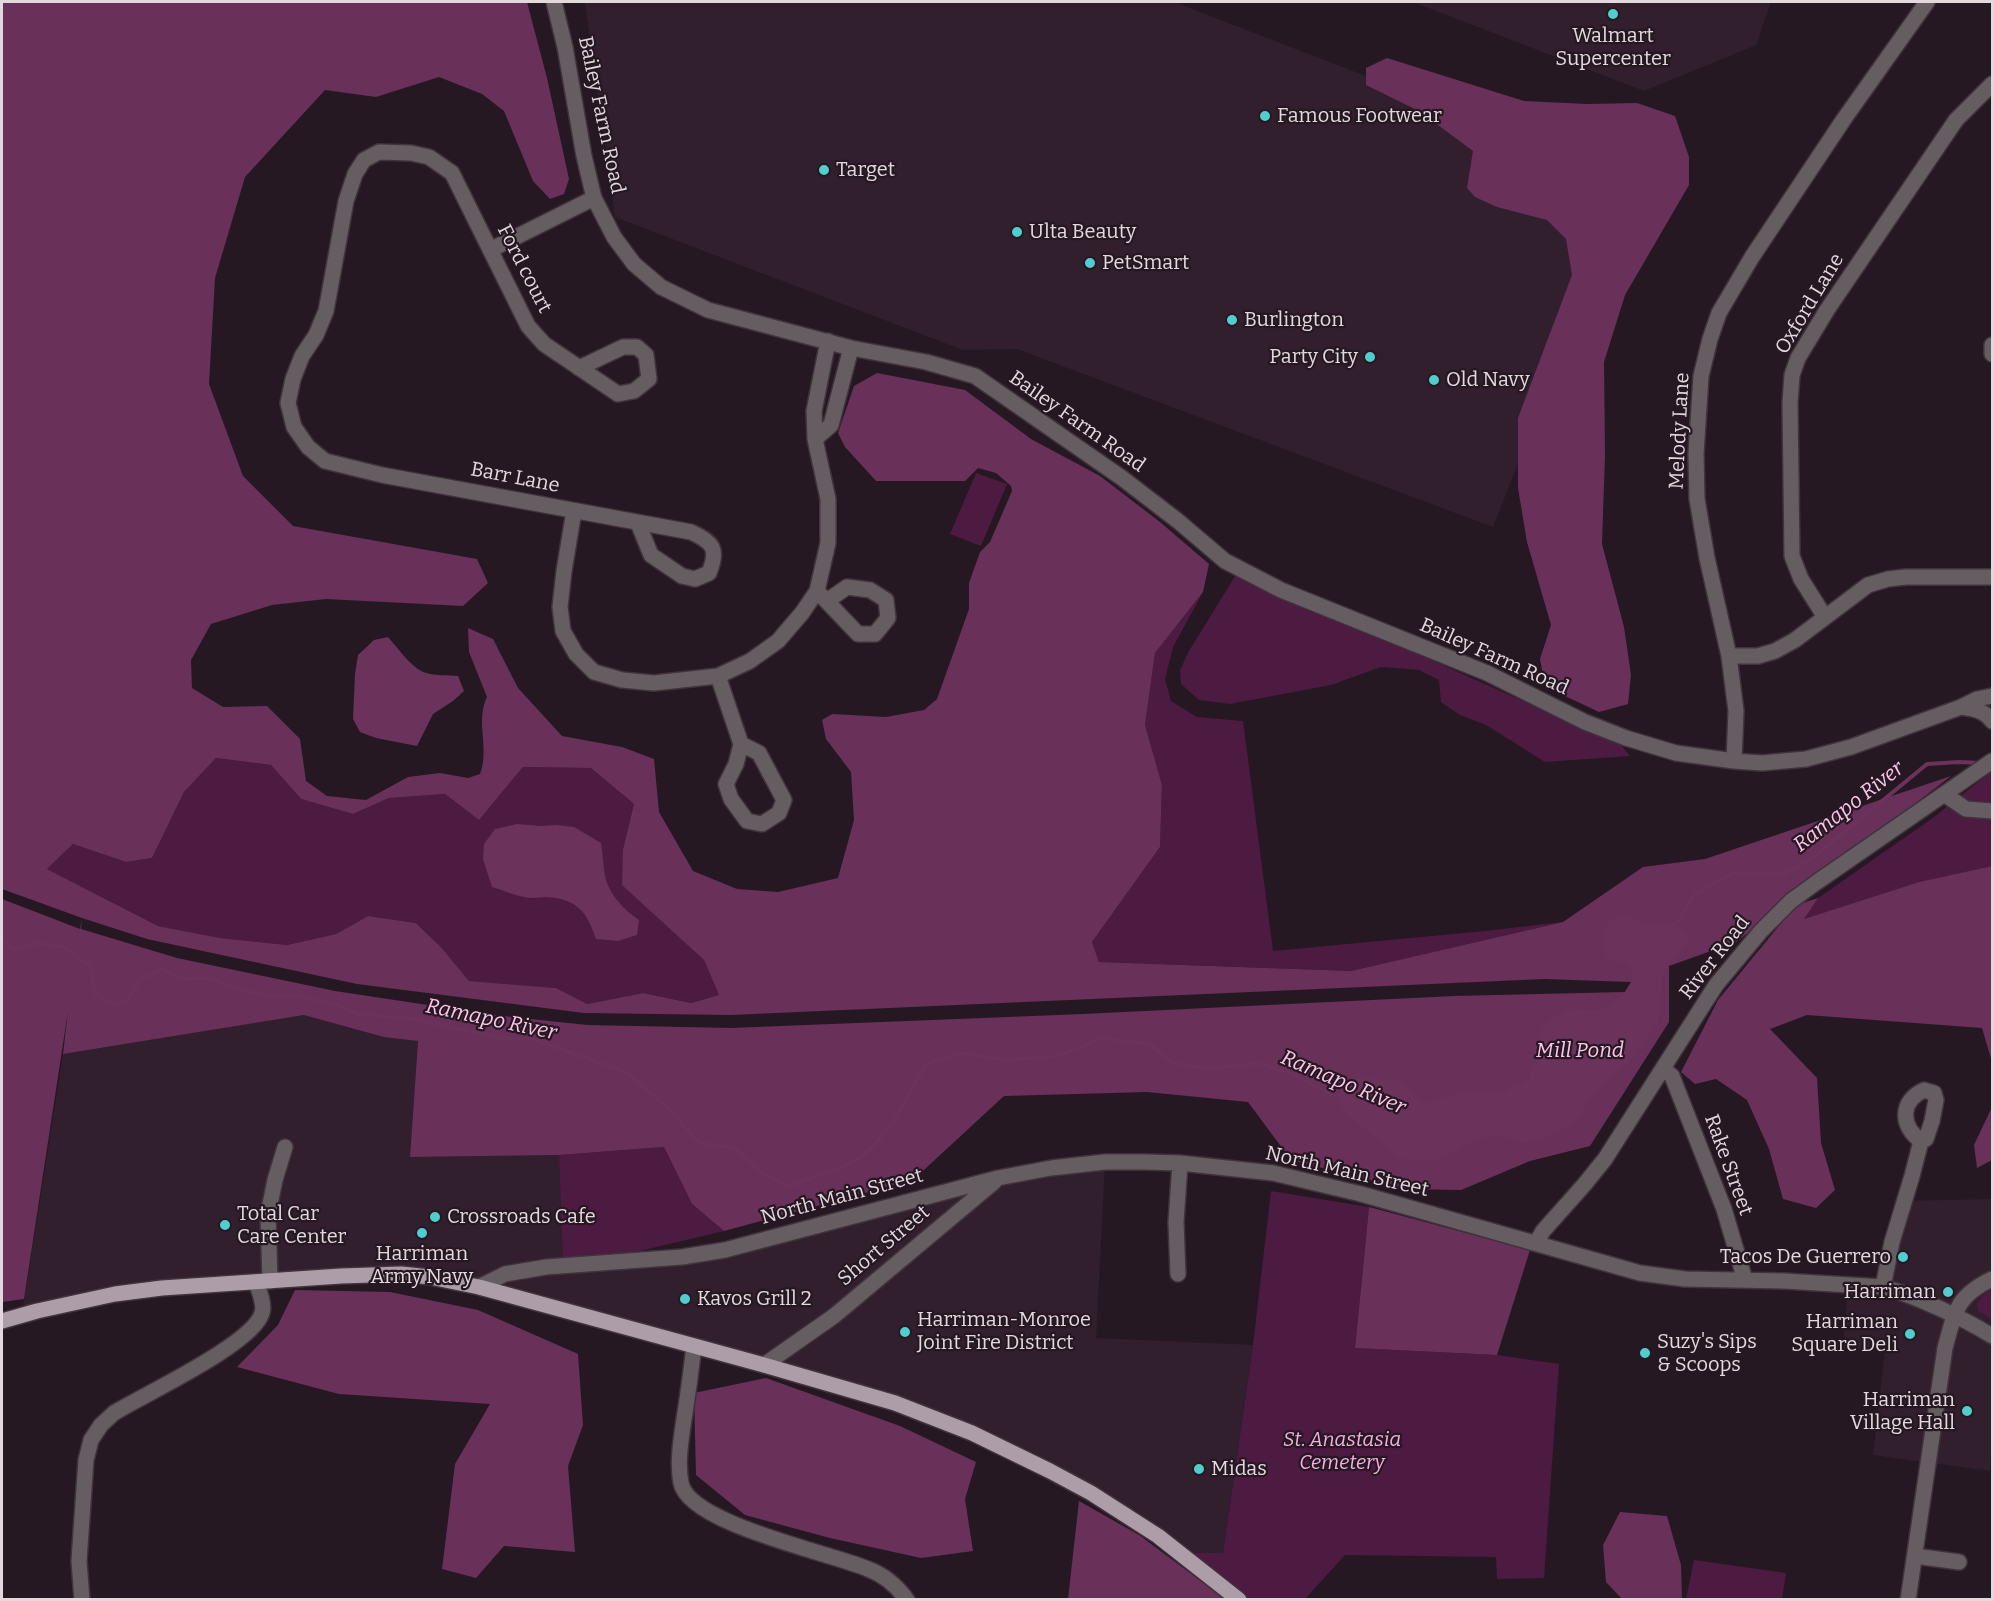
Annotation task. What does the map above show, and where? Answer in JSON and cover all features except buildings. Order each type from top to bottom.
[{"type":"main road","points":[[2,1321],[114,1294],[162,1288],[401,1274],[430,1277],[479,1287],[895,1403],[972,1432],[1091,1493],[1158,1536],[1239,1599]]},
{"type":"street","name":"Bailey Farm Road","points":[[554,2],[594,198],[614,237],[634,264],[661,287],[708,310],[851,348],[926,362],[975,376],[1122,478],[1225,561],[1281,590],[1487,673],[1585,722],[1626,738],[1676,753],[1734,761]]},
{"type":"street","name":"Melody Lane","points":[[1734,761],[1736,711],[1729,656],[1707,558],[1697,499],[1696,454],[1701,376],[1710,339],[1719,313],[1752,257],[1850,110],[1927,2]]},
{"type":"street","name":"Oxford Lane","points":[[1825,617],[1801,579],[1792,556],[1790,403],[1792,375],[1798,358],[1827,309],[1956,120],[1992,84]]},
{"type":"street","name":"Barr Lane","points":[[452,173],[429,157],[411,153],[379,152],[364,160],[355,174],[346,201],[327,311],[316,335],[302,356],[293,379],[288,403],[294,427],[308,447],[325,461],[382,475],[574,510],[560,607],[563,631],[576,654],[594,672],[622,680],[654,683],[718,676],[750,661],[778,641],[802,613],[822,596],[828,543],[828,499],[815,440],[814,411],[828,341]]},
{"type":"street","name":"Ford court","points":[[452,173],[528,326],[544,344],[579,368]]},
{"type":"street","points":[[490,250],[594,198]]},
{"type":"street","points":[[1992,345],[1992,354]]},
{"type":"street","points":[[815,440],[831,425],[851,348]]},
{"type":"street","points":[[574,510],[691,532],[705,538],[713,550],[714,560],[709,573],[695,579],[682,576],[651,555],[638,523]]},
{"type":"street","points":[[1729,656],[1758,656],[1775,651],[1795,640],[1868,585],[1906,577],[1992,577]]},
{"type":"street","points":[[718,676],[741,744],[736,764],[726,784],[731,799],[747,821],[762,824],[779,813],[784,800],[759,753],[741,744]]},
{"type":"street","points":[[1734,761],[1762,763],[1806,759],[1851,747],[1977,699],[1992,696]]},
{"type":"street","points":[[1961,707],[1977,709],[1992,721]]},
{"type":"street","name":"River Road","points":[[1536,1244],[1543,1231],[1605,1159],[1716,985],[1738,956],[1768,924],[1791,901],[1817,882],[1992,761]]},
{"type":"street","points":[[1944,794],[1966,809],[1992,811]]},
{"type":"street","name":"Rake Street","points":[[1663,1069],[1672,1076],[1715,1186],[1745,1280]]},
{"type":"street","points":[[1883,1287],[1892,1242],[1921,1141]]},
{"type":"street","points":[[82,1599],[79,1561],[86,1460],[92,1440],[101,1425],[114,1413],[214,1357],[257,1324],[263,1311],[268,1214],[285,1146]]},
{"type":"street","name":"North Main Street","points":[[479,1287],[505,1275],[546,1267],[682,1257],[724,1250],[998,1178],[1051,1167],[1104,1162],[1180,1163],[1273,1173],[1361,1194],[1640,1273],[1685,1279],[1883,1287],[1898,1291],[1954,1316],[1992,1336]]},
{"type":"street","points":[[1178,1274],[1176,1222],[1180,1163]]},
{"type":"street","name":"Short Street","points":[[764,1365],[834,1316],[998,1178]]},
{"type":"street","points":[[1908,1599],[1945,1348],[1959,1303],[1975,1287],[1992,1279]]},
{"type":"street","points":[[694,1346],[679,1471],[681,1486],[690,1501],[712,1515],[825,1556],[867,1568],[884,1576],[907,1599]]},
{"type":"street","points":[[1915,1556],[1959,1562]]},
{"type":"shaded area","points":[[2,2],[527,2],[547,78],[569,179],[564,194],[550,199],[533,181],[504,111],[482,94],[439,77],[376,97],[325,90],[245,177],[215,278],[209,384],[243,476],[293,526],[477,559],[488,583],[463,606],[326,599],[272,605],[211,624],[191,660],[192,688],[223,707],[267,706],[300,739],[306,781],[327,796],[366,800],[408,777],[440,773],[468,778],[480,774],[484,755],[482,716],[487,697],[469,652],[468,628],[493,639],[518,688],[562,736],[622,747],[654,759],[659,812],[693,871],[737,889],[778,892],[838,878],[854,820],[851,772],[826,739],[822,720],[832,714],[886,717],[924,710],[937,699],[969,609],[969,583],[980,552],[990,542],[1012,491],[1011,486],[996,473],[978,468],[965,481],[876,481],[845,447],[838,433],[854,386],[877,373],[965,390],[1031,439],[1100,476],[1160,522],[1209,564],[1203,592],[1155,653],[1145,725],[1162,785],[1160,847],[1092,942],[1099,962],[1351,971],[1563,922],[1643,867],[1705,859],[1951,776],[1736,942],[1669,966],[1669,1022],[1590,1146],[1530,1161],[1461,1190],[1406,1189],[1291,1160],[1248,1102],[1147,1092],[1004,1096],[913,1180],[724,1231],[692,1204],[664,1147],[559,1155],[410,1157],[418,1041],[384,1037],[304,1015],[63,1054],[68,1011],[24,1299],[2,1302],[2,899],[80,929],[82,918],[2,889]],"holes":[[[216,758],[271,765],[301,799],[353,814],[389,798],[445,794],[479,820],[523,767],[591,768],[634,804],[623,849],[622,885],[704,960],[719,995],[691,1003],[643,993],[587,1004],[556,988],[469,981],[441,947],[416,923],[368,916],[336,934],[287,945],[220,938],[158,926],[47,869],[73,844],[126,862],[152,858],[184,792]],[[82,918],[147,939],[357,984],[584,1013],[731,1015],[1544,979],[1631,982],[1625,992],[1454,996],[731,1028],[587,1025],[494,1015],[335,991],[177,958],[81,929]]]},
{"type":"shaded area","points":[[585,2],[1174,2],[1630,178],[1493,527],[1017,349],[963,350],[615,217]]},
{"type":"shaded area","points":[[1413,2],[1771,2],[1756,45],[1644,91]]},
{"type":"shaded area","points":[[1387,58],[1524,101],[1587,104],[1637,103],[1675,116],[1689,157],[1689,185],[1625,295],[1604,362],[1605,455],[1602,544],[1624,627],[1631,675],[1628,704],[1599,712],[1563,695],[1544,680],[1540,659],[1551,625],[1527,542],[1518,488],[1518,418],[1572,275],[1566,239],[1547,220],[1497,207],[1475,197],[1467,188],[1473,151],[1419,111],[1366,85],[1366,68]]},
{"type":"shaded area","points":[[1992,866],[1992,1062],[1982,1028],[1807,1015],[1770,1029],[1817,1078],[1821,1143],[1835,1190],[1816,1208],[1783,1199],[1769,1149],[1747,1100],[1716,1079],[1695,1084],[1681,1072],[1718,1000],[1796,905],[1818,898],[1804,919],[1919,882]]},
{"type":"shaded area","points":[[304,1015],[418,1041],[410,1157],[559,1155],[563,1267],[682,1257],[998,1178],[1105,1162],[1096,1338],[1253,1345],[1223,1553],[1179,1553],[1158,1536],[972,1433],[479,1287],[333,1276],[23,1308],[63,1054]]},
{"type":"shaded area","points":[[1992,1107],[1992,1160],[1977,1168],[1974,1145]]},
{"type":"shaded area","points":[[1992,1199],[1992,1450],[1990,1471],[1873,1455],[1885,1351],[1843,1348],[1848,1284],[1883,1287],[1904,1201]]},
{"type":"shaded area","points":[[1369,1207],[1530,1250],[1497,1355],[1355,1348]]},
{"type":"shaded area","points":[[295,1290],[390,1292],[478,1310],[578,1354],[583,1425],[568,1466],[575,1552],[504,1546],[476,1578],[442,1569],[455,1464],[490,1404],[339,1394],[237,1367],[278,1325]]},
{"type":"shaded area","points":[[766,1378],[900,1426],[976,1462],[965,1499],[973,1551],[921,1558],[830,1538],[745,1515],[696,1475],[694,1393]]},
{"type":"shaded area","points":[[1079,1501],[1139,1535],[1225,1599],[1068,1599]]},
{"type":"shaded area","points":[[1620,1512],[1667,1516],[1681,1565],[1682,1599],[1622,1599],[1606,1582],[1603,1545]]},
{"type":"green space","points":[[976,473],[1007,484],[981,546],[950,534]]},
{"type":"green space","points":[[1237,573],[1621,745],[1630,756],[1545,762],[1486,725],[1460,715],[1441,702],[1439,680],[1419,670],[1381,667],[1331,685],[1230,704],[1199,700],[1181,684],[1180,670],[1189,651]]},
{"type":"green space","points":[[1203,592],[1173,647],[1165,679],[1171,701],[1197,717],[1243,721],[1273,951],[1563,922],[1351,971],[1099,962],[1092,942],[1160,847],[1162,785],[1145,725],[1155,653]]},
{"type":"green space","points":[[216,758],[271,765],[301,799],[353,814],[389,798],[445,794],[479,820],[523,767],[591,768],[634,804],[623,849],[666,924],[704,960],[719,995],[691,1003],[643,993],[586,1004],[555,988],[469,981],[441,947],[417,923],[368,916],[336,934],[287,945],[220,938],[158,926],[47,869],[73,844],[126,862],[152,858],[184,792]]},
{"type":"green space","points":[[1992,771],[1992,866],[1919,882],[1802,920],[1818,898],[1934,817]]},
{"type":"green space","points":[[664,1147],[692,1204],[724,1231],[576,1266],[563,1267],[559,1155]]},
{"type":"green space","name":"St. Anastasia Cemetery","points":[[1271,1191],[1369,1207],[1355,1348],[1497,1355],[1559,1364],[1544,1578],[1497,1579],[1496,1557],[1345,1555],[1305,1599],[1239,1599],[1179,1553],[1223,1553],[1253,1345]]},
{"type":"green space","points":[[1992,1290],[1992,1319],[1978,1311],[1977,1304],[1984,1294]]},
{"type":"green space","points":[[1694,1560],[1786,1573],[1782,1599],[1686,1599]]},
{"type":"water","points":[[388,637],[409,661],[423,672],[458,676],[464,691],[433,714],[417,746],[376,738],[360,732],[353,719],[358,655],[374,640]]},
{"type":"water","points":[[517,824],[574,827],[601,843],[607,883],[618,901],[639,920],[637,935],[618,941],[596,939],[589,921],[573,904],[557,898],[527,898],[492,887],[483,859],[484,844],[495,829]]},
{"type":"water","name":"Mill Pond","points":[[1622,915],[1647,923],[1675,922],[1690,938],[1663,973],[1659,1019],[1635,1057],[1594,1094],[1572,1126],[1538,1141],[1519,1143],[1505,1137],[1477,1138],[1459,1150],[1435,1161],[1399,1159],[1344,1111],[1335,1096],[1357,1078],[1397,1079],[1423,1103],[1464,1091],[1499,1094],[1528,1079],[1539,1051],[1541,1028],[1565,1009],[1600,1010],[1623,995],[1632,981],[1632,968],[1624,962],[1608,961],[1602,939],[1609,921]]},
{"type":"waterway","name":"Ramapo River","points":[[1675,926],[1694,895],[1733,873],[1784,874],[1813,858],[1927,764],[1981,763]]},
{"type":"waterway","name":"Ramapo River","points":[[2,938],[13,949],[37,943],[63,947],[90,965],[96,995],[115,1004],[128,1000],[140,980],[162,969],[185,979],[209,978],[240,990],[269,996],[296,996],[336,1004],[358,1014],[414,1019],[501,1038],[532,1039],[626,1072],[669,1109],[699,1143],[735,1148],[763,1174],[788,1186],[839,1168],[866,1153],[876,1144],[892,1122],[926,1064],[960,1053],[1008,1060],[1058,1056],[1102,1038],[1150,1044],[1173,1063],[1209,1069],[1256,1063],[1293,1074],[1338,1098]]},
{"type":"place","name":"Walmart Supercenter","points":[[1613,14]]},
{"type":"place","name":"Famous Footwear","points":[[1265,116]]},
{"type":"place","name":"Target","points":[[824,170]]},
{"type":"place","name":"Ulta Beauty","points":[[1017,232]]},
{"type":"place","name":"PetSmart","points":[[1090,263]]},
{"type":"place","name":"Burlington","points":[[1232,320]]},
{"type":"place","name":"Party City","points":[[1370,357]]},
{"type":"place","name":"Old Navy","points":[[1434,380]]},
{"type":"place","name":"Crossroads Cafe","points":[[435,1217]]},
{"type":"place","name":"Total Car Care Center","points":[[225,1225]]},
{"type":"place","name":"Harriman Army Navy","points":[[422,1233]]},
{"type":"place","name":"Tacos De Guerrero","points":[[1903,1257]]},
{"type":"place","name":"Harriman","points":[[1948,1292]]},
{"type":"place","name":"Kavos Grill 2","points":[[685,1299]]},
{"type":"place","name":"Harriman-Monroe Joint Fire District","points":[[905,1332]]},
{"type":"place","name":"Harriman Square Deli","points":[[1910,1334]]},
{"type":"place","name":"Suzy's Sips & Scoops","points":[[1645,1353]]},
{"type":"place","name":"Harriman Village Hall","points":[[1967,1411]]},
{"type":"place","name":"Midas","points":[[1199,1469]]}]
